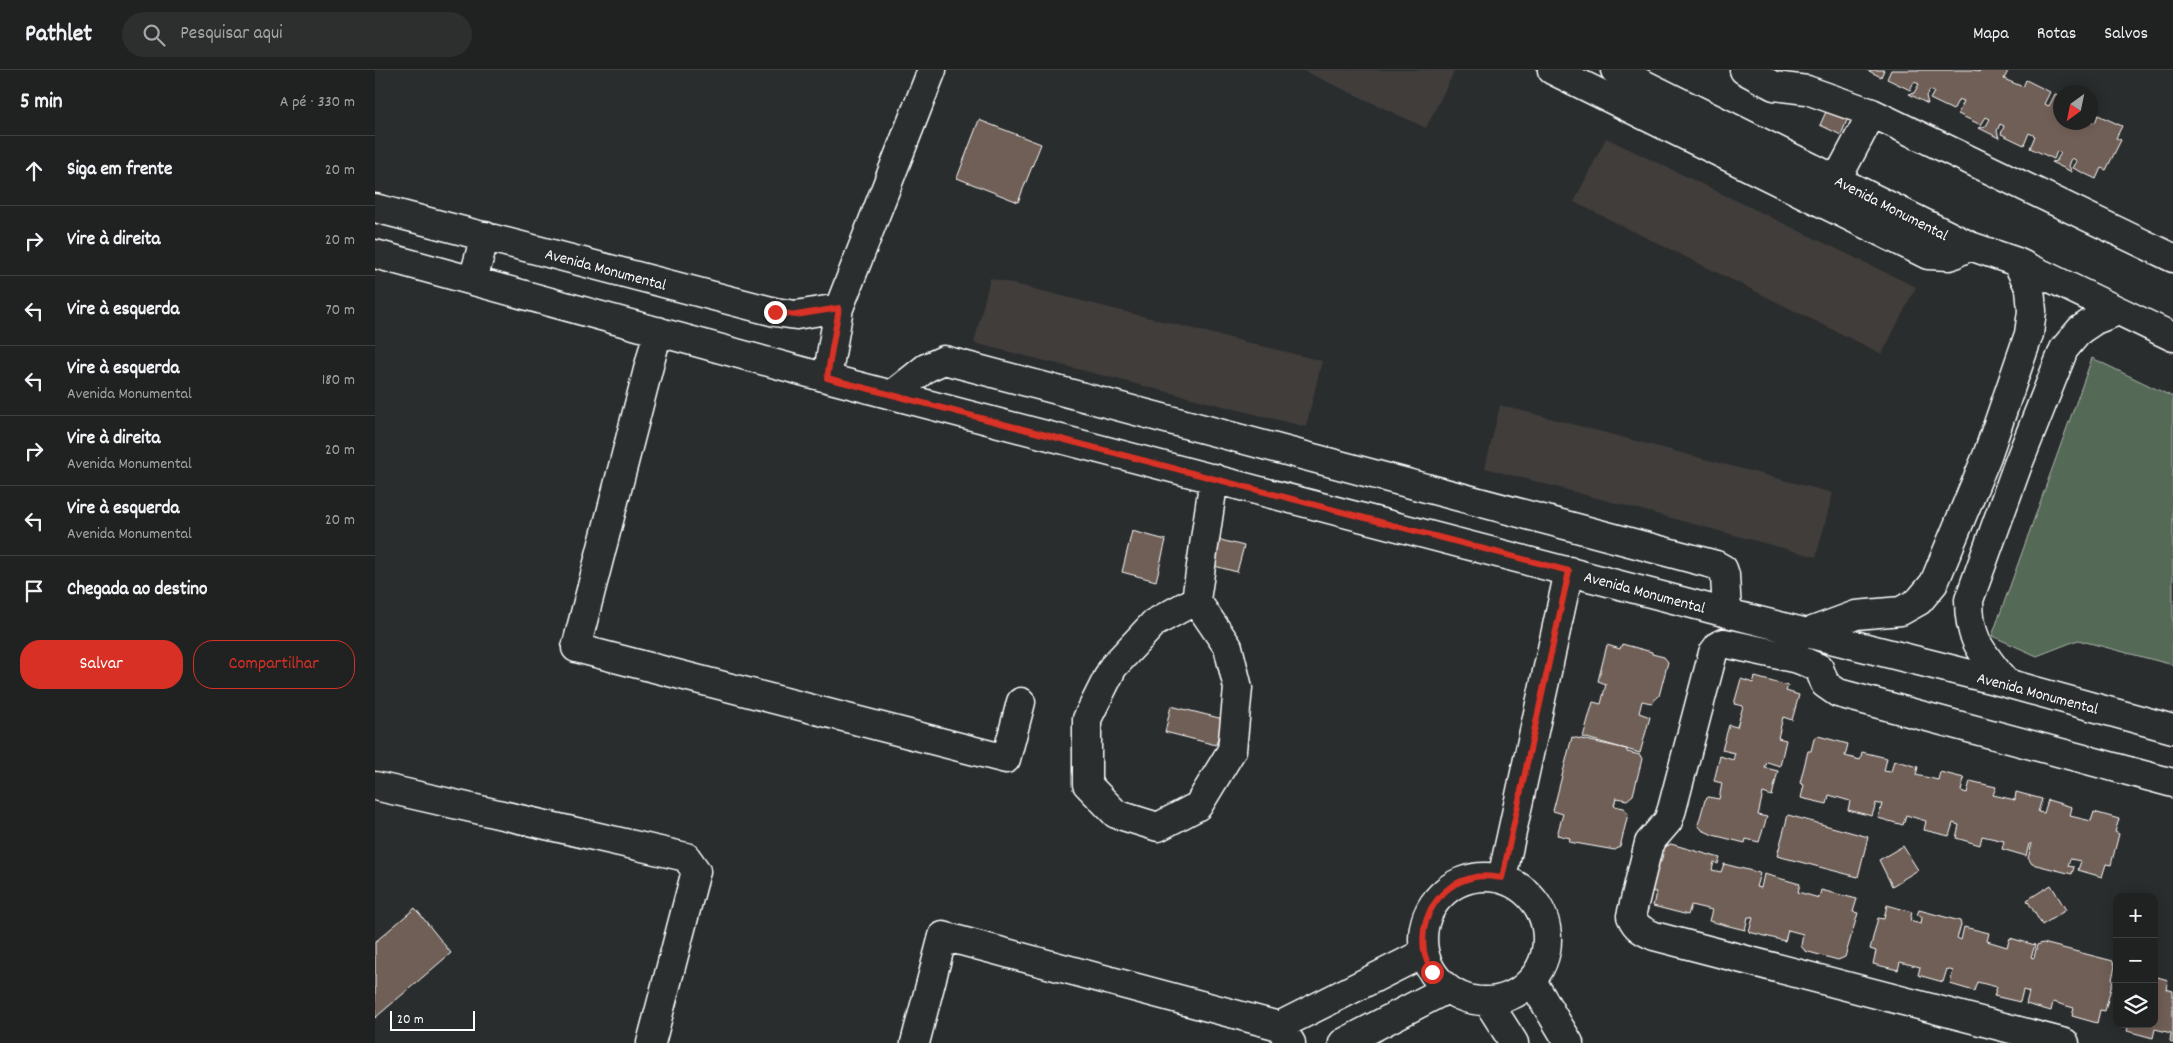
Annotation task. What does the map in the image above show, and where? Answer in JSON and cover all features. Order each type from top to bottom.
[{"type":"street","points":[[827,378],[839,308],[932,70]]},
{"type":"street","points":[[1553,70],[1928,254],[1950,256],[1970,246]]},
{"type":"street","name":"Avenida Monumental","points":[[1615,70],[1970,246],[2017,262],[2173,338]]},
{"type":"street","points":[[1744,70],[1774,86],[1807,90],[1872,113],[2173,258]]},
{"type":"street","points":[[1837,179],[1872,113]]},
{"type":"street","name":"Avenida Monumental","points":[[375,208],[775,312],[796,315],[839,308]]},
{"type":"street","points":[[473,280],[485,236]]},
{"type":"street","name":"Avenida Monumental","points":[[375,254],[891,395],[2006,683],[2173,729]]},
{"type":"street","points":[[1810,632],[1856,615],[1901,611],[1919,601],[1934,583],[1987,456],[2029,334],[2032,311],[2030,289],[2017,262]]},
{"type":"street","points":[[2006,683],[1973,638],[1969,616],[1969,600],[2017,467],[2064,349],[2080,330],[2095,320],[2118,311]]},
{"type":"street","points":[[658,331],[576,648],[1006,760],[1021,702]]},
{"type":"street","points":[[891,395],[927,368],[944,360],[1716,565],[1723,569],[1725,575],[1727,612]]},
{"type":"street","points":[[1196,600],[1154,623],[1113,667],[1087,719],[1087,784],[1116,814],[1158,827],[1198,806],[1233,750],[1239,688],[1229,647],[1196,600],[1214,478]]},
{"type":"street","points":[[1502,878],[1569,571]]},
{"type":"street","points":[[2065,1043],[1654,936],[1641,931],[1635,925],[1631,916],[1649,843],[1668,821],[1713,653],[1719,645],[1724,643],[1798,659],[1819,668],[1825,684],[1838,693],[2172,778]]},
{"type":"street","points":[[375,786],[686,858],[696,871],[651,1043]]},
{"type":"street","points":[[1476,876],[1502,878],[1529,894],[1546,922],[1547,953],[1532,982],[1512,996],[1488,1002],[1466,999],[1447,989],[1432,972],[1424,953],[1423,927],[1433,903],[1452,885],[1476,876]]},
{"type":"street","points":[[915,1043],[943,936],[1285,1034],[1424,953]]},
{"type":"street","points":[[1532,982],[1569,1043]]},
{"type":"street","points":[[1343,1043],[1447,989]]},
{"type":"street","points":[[1488,1002],[1513,1043]]},
{"type":"shaded area","points":[[1302,70],[1455,70],[1426,128]]},
{"type":"shaded area","points":[[1606,138],[1916,287],[1882,354],[1574,202]]},
{"type":"shaded area","points":[[990,278],[1322,361],[1306,427],[974,343]]},
{"type":"shaded area","points":[[1500,405],[1833,493],[1816,557],[1485,468]]},
{"type":"green space","points":[[2092,358],[2173,397],[2173,665],[2078,640],[2037,656],[1992,636]]},
{"type":"building","points":[[1867,70],[1884,70],[1881,77]]},
{"type":"building","points":[[1891,70],[1975,70],[1979,72],[1980,70],[2006,70],[2008,71],[2004,79],[2023,87],[2026,80],[2050,92],[2044,104],[2049,106],[2053,98],[2053,130],[2098,130],[2098,115],[2122,126],[2116,138],[2121,140],[2106,170],[2101,168],[2096,179],[2073,168],[2077,161],[2072,158],[2069,166],[2072,172],[2051,162],[2056,161],[2061,153],[2057,151],[2054,159],[2030,148],[2035,136],[2029,133],[2024,145],[2001,134],[2004,126],[2000,124],[1997,131],[1999,138],[1979,128],[1986,126],[1990,119],[1986,117],[1981,125],[1958,114],[1964,101],[1959,99],[1953,110],[1930,99],[1934,92],[1930,90],[1926,96],[1928,104],[1909,94],[1914,93],[1919,84],[1914,82],[1910,90],[1887,79]]},
{"type":"building","points":[[1829,105],[1849,115],[1841,135],[1820,125]]},
{"type":"building","points":[[979,120],[1041,144],[1018,202],[957,178]]},
{"type":"building","points":[[1132,531],[1166,540],[1156,581],[1122,572]]},
{"type":"building","points":[[1213,538],[1244,546],[1237,572],[1207,564]]},
{"type":"building","points":[[1622,644],[1652,652],[1652,654],[1664,657],[1668,662],[1659,696],[1651,703],[1642,701],[1639,713],[1650,717],[1640,753],[1583,737],[1593,702],[1601,704],[1606,684],[1598,681],[1607,645],[1620,649]]},
{"type":"building","points":[[1755,677],[1788,686],[1786,691],[1799,695],[1792,720],[1783,717],[1778,738],[1786,740],[1780,766],[1767,762],[1765,768],[1778,771],[1772,796],[1763,793],[1758,815],[1767,817],[1759,842],[1746,839],[1745,843],[1713,835],[1702,830],[1698,825],[1705,800],[1708,797],[1719,799],[1722,783],[1714,781],[1720,756],[1733,760],[1735,753],[1722,750],[1729,725],[1737,727],[1743,706],[1734,704],[1741,679],[1753,683]]},
{"type":"building","points":[[1171,706],[1223,719],[1216,745],[1165,732]]},
{"type":"building","points":[[1818,736],[1848,744],[1845,756],[1860,760],[1862,752],[1887,758],[1884,771],[1891,772],[1894,760],[1918,767],[1916,775],[1938,780],[1940,772],[1964,778],[1961,791],[1967,793],[1970,781],[1996,787],[1993,795],[2015,800],[2016,792],[2042,799],[2038,812],[2044,813],[2048,800],[2072,807],[2070,816],[2091,821],[2094,812],[2119,819],[2115,832],[2119,834],[2111,865],[2106,864],[2102,877],[2078,870],[2081,861],[2070,859],[2068,866],[2074,867],[2072,874],[2032,864],[2028,858],[2032,844],[2029,844],[2026,856],[2002,849],[2004,841],[1982,836],[1980,845],[1956,838],[1959,825],[1953,823],[1949,836],[1924,830],[1926,821],[1906,815],[1903,825],[1878,818],[1882,804],[1876,803],[1872,816],[1848,810],[1850,801],[1829,795],[1827,804],[1801,798],[1804,785],[1800,783],[1808,751],[1811,751],[1814,739]]},
{"type":"building","points":[[1572,737],[1627,749],[1627,752],[1640,755],[1642,759],[1633,795],[1627,800],[1616,798],[1614,806],[1624,808],[1628,814],[1620,847],[1615,850],[1569,842],[1570,838],[1557,835],[1563,814],[1553,811]]},
{"type":"building","points":[[1788,815],[1868,837],[1858,877],[1777,856]]},
{"type":"building","points":[[1671,844],[1720,858],[1718,864],[1714,862],[1712,870],[1721,872],[1724,864],[1760,873],[1756,887],[1761,888],[1764,874],[1800,884],[1798,892],[1819,898],[1821,890],[1857,899],[1853,912],[1858,913],[1845,957],[1838,960],[1805,951],[1801,946],[1803,934],[1788,930],[1785,941],[1749,932],[1753,918],[1750,917],[1748,917],[1745,930],[1709,921],[1712,910],[1691,905],[1688,915],[1653,906],[1656,892],[1651,891],[1659,862],[1661,862],[1665,847]]},
{"type":"building","points":[[1903,846],[1918,870],[1892,886],[1879,860]]},
{"type":"building","points":[[2051,885],[2066,910],[2042,925],[2027,900]]},
{"type":"building","points":[[1887,905],[1912,912],[1910,921],[1921,924],[1922,917],[1917,915],[1919,910],[1960,921],[1961,925],[1957,938],[1961,940],[1964,927],[1989,933],[1987,941],[2007,947],[2010,938],[2035,945],[2031,957],[2034,958],[2037,945],[2043,943],[2113,961],[2113,980],[2105,1011],[2100,1010],[2097,1023],[2072,1016],[2074,1008],[2053,1002],[2051,1011],[2026,1004],[2029,992],[2023,990],[2020,1002],[1994,996],[1997,987],[1977,982],[1974,991],[1950,984],[1953,971],[1947,969],[1943,982],[1918,975],[1920,967],[1900,962],[1898,970],[1873,964],[1876,951],[1870,949],[1878,918],[1884,919]]},
{"type":"building","points":[[415,908],[451,953],[375,1018],[375,942]]},
{"type":"building","points":[[2158,977],[2168,980],[2166,989],[2173,991],[2173,1043],[2170,1041],[2171,1033],[2155,1029],[2153,1038],[2127,1031],[2128,1028],[2158,1028]]},
{"type":"route","points":[[775,312],[796,315],[839,308],[827,378],[1569,571],[1502,878],[1476,876],[1452,885],[1433,903],[1423,927],[1424,953],[1432,972]]}]
